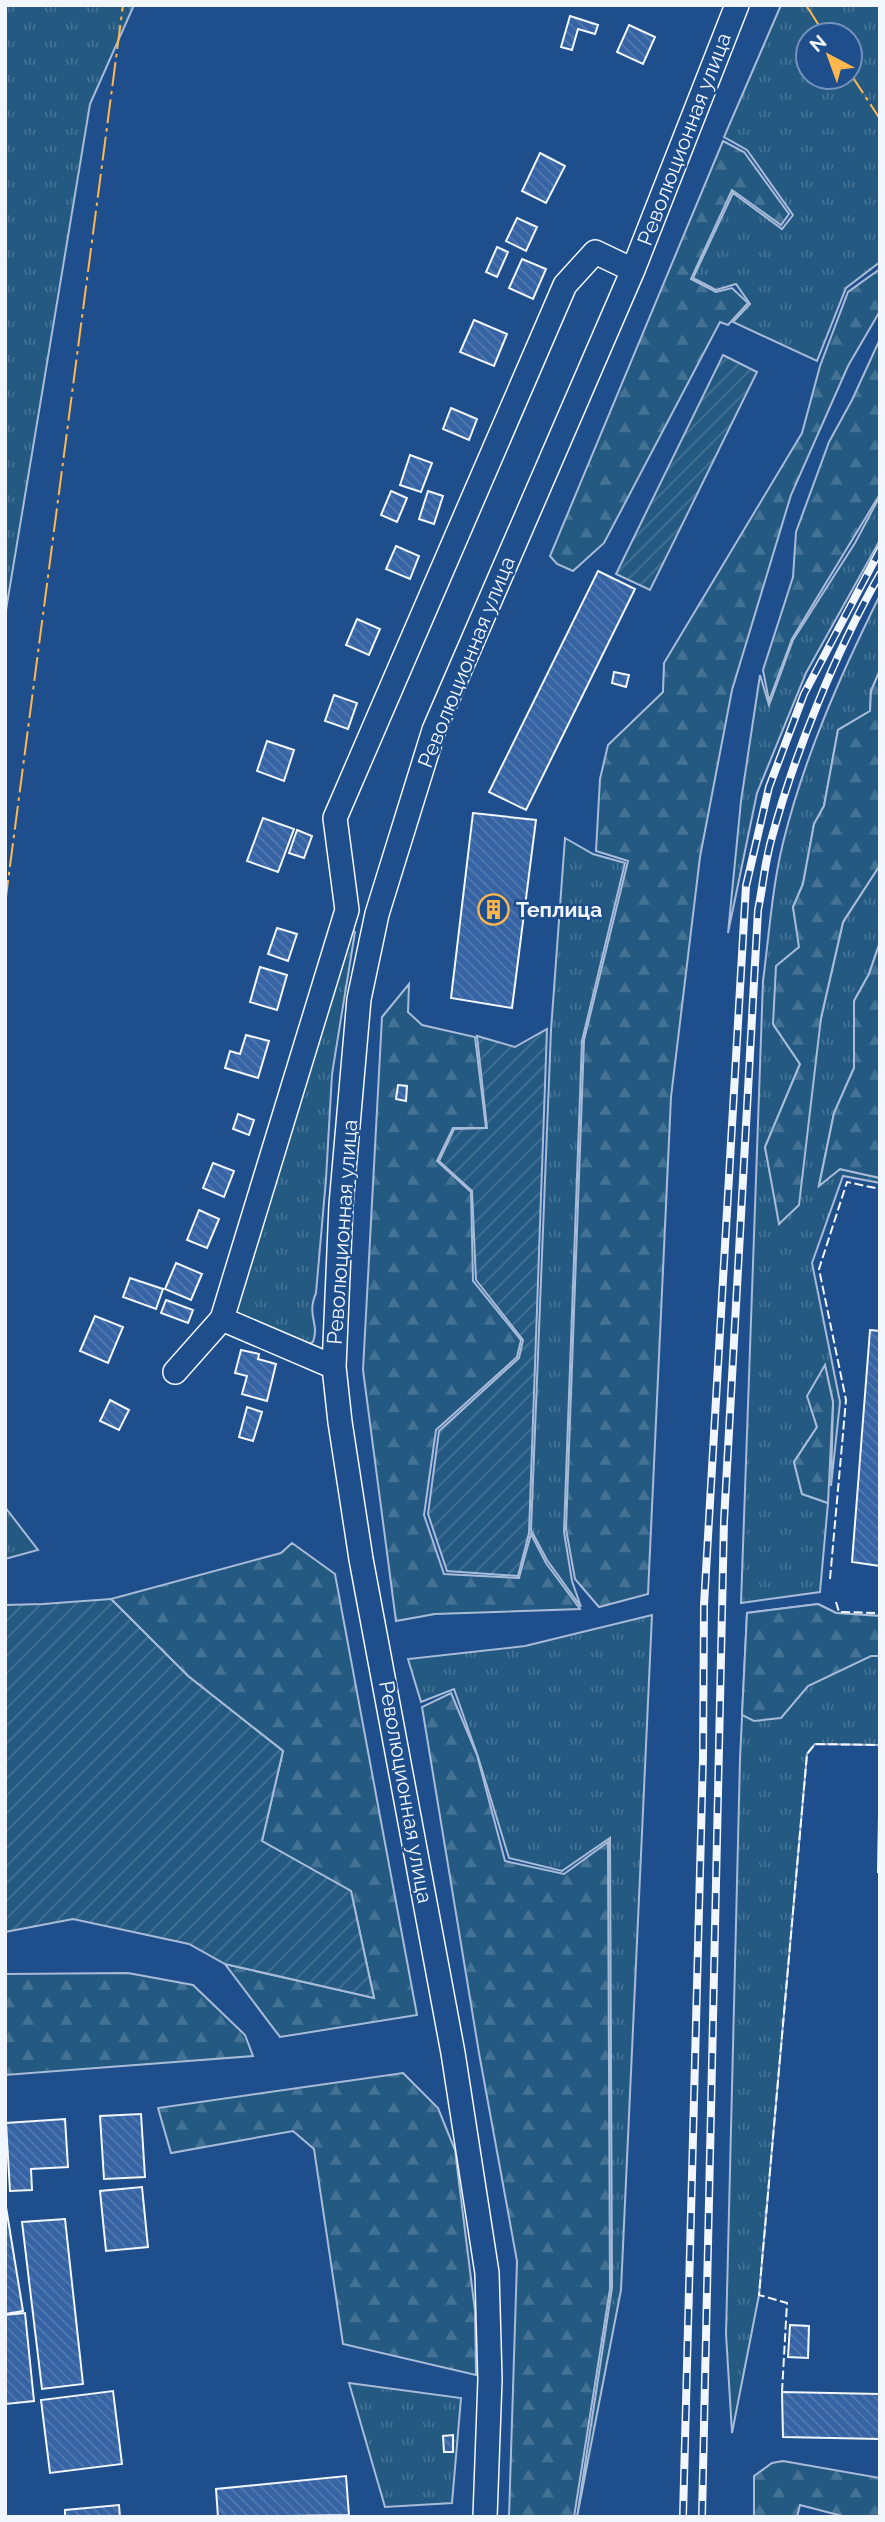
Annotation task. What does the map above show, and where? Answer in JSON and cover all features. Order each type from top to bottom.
[{"type":"street","name":"Революционная улица","points":[[485,2517],[490,2379],[487,2273],[451,2039],[361,1559],[334,1367],[341,1205],[359,999],[377,914],[434,730],[633,270],[737,5]]},
{"type":"street","points":[[175,1372],[222,1319],[347,910],[335,818],[565,285],[595,253],[633,270]]},
{"type":"street","points":[[347,910],[377,914]]},
{"type":"street","points":[[222,1319],[334,1367]]},
{"type":"green space","points":[[5,5],[134,5],[90,104],[5,616]]},
{"type":"green space","points":[[781,5],[880,5],[880,262],[846,288],[817,361],[733,322],[750,304],[736,284],[716,290],[693,278],[733,193],[782,229],[793,215],[747,150],[724,137]]},
{"type":"green space","points":[[723,141],[744,152],[789,214],[781,225],[732,190],[691,279],[716,292],[732,288],[748,303],[728,325],[720,322],[604,543],[573,571],[557,564],[550,556]]},
{"type":"green space","points":[[880,269],[880,311],[848,366],[791,495],[732,690],[700,857],[671,1097],[648,1594],[599,1607],[575,1579],[566,1529],[584,1040],[628,861],[596,851],[600,779],[608,745],[663,692],[664,663],[802,433],[820,366],[848,292]]},
{"type":"green space","points":[[880,339],[880,494],[792,639],[769,701],[763,670],[793,577],[796,532],[829,442]]},
{"type":"green space","points":[[723,355],[757,372],[650,590],[616,574]]},
{"type":"green space","points":[[880,496],[880,540],[806,673],[757,793],[728,933],[741,801],[760,675],[769,705],[793,640],[855,543]]},
{"type":"green space","points":[[880,595],[880,670],[871,691],[870,711],[838,730],[824,806],[814,824],[803,884],[793,907],[800,947],[773,1024],[800,1064],[765,1147],[780,1224],[843,922],[880,865],[880,942],[869,974],[854,1001],[854,1068],[834,1113],[819,1185],[840,1169],[880,1178],[880,1183],[843,1176],[812,1263],[840,1402],[831,1486],[833,1402],[825,1366],[808,1396],[817,1427],[794,1462],[802,1494],[828,1503],[820,1592],[741,1603],[763,981],[773,895],[783,843],[813,748],[851,655]]},
{"type":"green space","points":[[880,670],[880,865],[843,922],[821,1018],[799,1205],[779,1224],[765,1147],[800,1064],[773,1024],[776,966],[799,947],[793,907],[803,884],[814,824],[824,806],[838,730],[870,711],[871,691]]},
{"type":"green space","points":[[565,838],[593,854],[625,863],[582,1041],[564,1532],[572,1581],[581,1607],[547,1560],[531,1530],[551,1030]]},
{"type":"green space","points":[[352,930],[355,932],[332,1074],[326,1179],[316,1293],[312,1308],[315,1335],[313,1342],[303,1346],[231,1315]]},
{"type":"green space","points":[[880,942],[880,1178],[840,1169],[819,1186],[834,1113],[854,1068],[854,1001],[869,974]]},
{"type":"green space","points":[[409,984],[408,1012],[422,1025],[475,1037],[486,1128],[453,1128],[437,1161],[471,1192],[473,1281],[521,1340],[517,1357],[436,1430],[424,1515],[444,1574],[519,1578],[531,1534],[546,1563],[580,1609],[435,1614],[396,1621],[363,1370],[382,1017]]},
{"type":"green space","points":[[547,1029],[529,1533],[518,1576],[447,1571],[428,1514],[439,1431],[519,1358],[523,1340],[476,1280],[472,1191],[439,1161],[454,1129],[487,1128],[477,1036],[515,1047]]},
{"type":"green space","points":[[825,1365],[833,1402],[828,1503],[802,1494],[794,1462],[817,1427],[807,1396]]},
{"type":"green space","points":[[5,1507],[38,1550],[5,1559]]},
{"type":"green space","points":[[292,1543],[335,1574],[417,2015],[280,2037],[225,1964],[374,1998],[351,1892],[262,1841],[283,1751],[188,1676],[111,1599],[281,1553]]},
{"type":"green space","points":[[111,1599],[188,1676],[283,1751],[262,1841],[351,1891],[374,1998],[225,1964],[189,1944],[73,1919],[5,1932],[5,1605]]},
{"type":"green space","points":[[818,1604],[836,1613],[880,1616],[880,1745],[815,1744],[807,1754],[759,2295],[732,2433],[726,2334],[740,1759],[747,1613]]},
{"type":"green space","points":[[818,1604],[836,1613],[880,1616],[880,1656],[871,1656],[808,1686],[781,1718],[754,1721],[742,1715],[747,1613]]},
{"type":"green space","points":[[652,1615],[621,2290],[577,2517],[612,2288],[610,1838],[562,1871],[509,1858],[454,1689],[421,1702],[408,1659],[525,1646]]},
{"type":"green space","points":[[451,1693],[477,1755],[505,1861],[564,1874],[608,1842],[610,2289],[574,2517],[509,2517],[517,2261],[479,2053],[422,1707]]},
{"type":"green space","points":[[128,1973],[193,1985],[245,2035],[253,2056],[5,2075],[5,1974]]},
{"type":"green space","points":[[403,2073],[438,2108],[455,2150],[475,2311],[476,2375],[343,2344],[314,2149],[293,2131],[171,2153],[158,2108]]},
{"type":"green space","points":[[349,2383],[461,2398],[452,2503],[385,2507]]},
{"type":"green space","points":[[783,2461],[880,2478],[880,2517],[846,2517],[800,2505],[797,2517],[754,2517],[754,2476],[772,2463]]},
{"type":"building","points":[[570,16],[598,25],[595,34],[578,29],[572,50],[561,47]]},
{"type":"building","points":[[629,25],[655,37],[643,64],[617,52]]},
{"type":"building","points":[[540,153],[565,166],[546,203],[522,191]]},
{"type":"building","points":[[517,218],[537,227],[526,251],[506,241]]},
{"type":"building","points":[[497,247],[508,252],[497,277],[486,272]]},
{"type":"building","points":[[522,259],[546,269],[533,299],[509,288]]},
{"type":"building","points":[[474,320],[507,334],[494,366],[460,352]]},
{"type":"building","points":[[451,408],[477,419],[469,440],[443,429]]},
{"type":"building","points":[[410,455],[432,463],[421,492],[400,485]]},
{"type":"building","points":[[391,491],[407,498],[397,522],[381,515]]},
{"type":"building","points":[[428,491],[443,496],[434,524],[419,519]]},
{"type":"building","points":[[396,546],[419,556],[410,579],[386,569]]},
{"type":"building","points":[[598,571],[635,589],[526,810],[489,792]]},
{"type":"building","points":[[357,619],[380,629],[369,655],[346,645]]},
{"type":"building","points":[[614,672],[629,675],[626,687],[612,683]]},
{"type":"building","points":[[334,695],[357,703],[348,729],[325,721]]},
{"type":"building","points":[[267,741],[294,750],[284,781],[257,771]]},
{"type":"building","name":"Теплица","points":[[473,813],[536,820],[512,1008],[451,998]]},
{"type":"building","points":[[263,818],[294,829],[278,872],[247,861]]},
{"type":"building","points":[[297,830],[312,836],[304,858],[289,853]]},
{"type":"building","points":[[277,928],[297,934],[288,961],[268,954]]},
{"type":"building","points":[[260,967],[287,975],[277,1010],[250,1002]]},
{"type":"building","points":[[246,1035],[269,1041],[258,1078],[225,1068],[230,1051],[240,1054]]},
{"type":"building","points":[[398,1085],[407,1086],[406,1101],[396,1099]]},
{"type":"building","points":[[238,1114],[254,1120],[249,1135],[233,1129]]},
{"type":"building","points":[[213,1163],[234,1171],[224,1197],[203,1188]]},
{"type":"building","points":[[199,1210],[219,1219],[207,1248],[187,1240]]},
{"type":"building","points":[[176,1263],[202,1274],[191,1300],[165,1289]]},
{"type":"building","points":[[130,1278],[163,1289],[156,1309],[123,1297]]},
{"type":"building","points":[[166,1300],[193,1310],[188,1323],[161,1313]]},
{"type":"building","points":[[95,1316],[123,1327],[108,1363],[80,1351]]},
{"type":"building","points":[[870,1330],[880,1331],[880,1566],[852,1562]]},
{"type":"building","points":[[241,1350],[259,1354],[258,1359],[276,1364],[267,1401],[242,1394],[247,1376],[235,1373]]},
{"type":"building","points":[[110,1400],[129,1410],[119,1430],[100,1421]]},
{"type":"building","points":[[247,1407],[262,1412],[253,1441],[239,1437]]},
{"type":"building","points":[[879,1816],[880,1872],[878,1872]]},
{"type":"building","points":[[141,2114],[145,2177],[104,2179],[100,2116]]},
{"type":"building","points":[[65,2119],[68,2167],[31,2169],[32,2190],[10,2191],[6,2123]]},
{"type":"building","points":[[142,2187],[148,2247],[106,2251],[100,2191]]},
{"type":"building","points":[[5,2201],[23,2311],[5,2314]]},
{"type":"building","points":[[65,2219],[83,2384],[42,2389],[22,2222]]},
{"type":"building","points":[[25,2313],[34,2401],[6,2404],[5,2315]]},
{"type":"building","points":[[790,2325],[809,2326],[808,2358],[788,2357]]},
{"type":"building","points":[[113,2391],[122,2464],[50,2473],[41,2400]]},
{"type":"building","points":[[782,2392],[880,2394],[880,2439],[783,2437]]},
{"type":"building","points":[[453,2435],[453,2452],[444,2452],[443,2436]]},
{"type":"building","points":[[346,2476],[349,2515],[218,2517],[216,2489]]},
{"type":"building","points":[[119,2505],[120,2517],[65,2517],[65,2510]]},
{"type":"railway","points":[[683,2517],[703,1757],[704,1605],[746,886],[769,787],[804,694],[880,550]]},
{"type":"railway","points":[[702,2517],[724,1521],[758,910],[772,837],[792,771],[818,702],[880,574]]},
{"type":"fence","points":[[830,1579],[846,1400],[819,1269],[847,1182],[880,1189]]},
{"type":"fence","points":[[836,1602],[839,1612],[880,1613]]},
{"type":"fence","points":[[782,2392],[787,2303],[759,2295],[807,1754],[815,1744],[880,1745]]},
{"type":"power","points":[[5,904],[123,5]]},
{"type":"power","points":[[806,5],[816,21]]},
{"type":"power","points":[[862,91],[880,119]]},
{"type":"place","name":"Теплица","points":[[493,909]]}]
